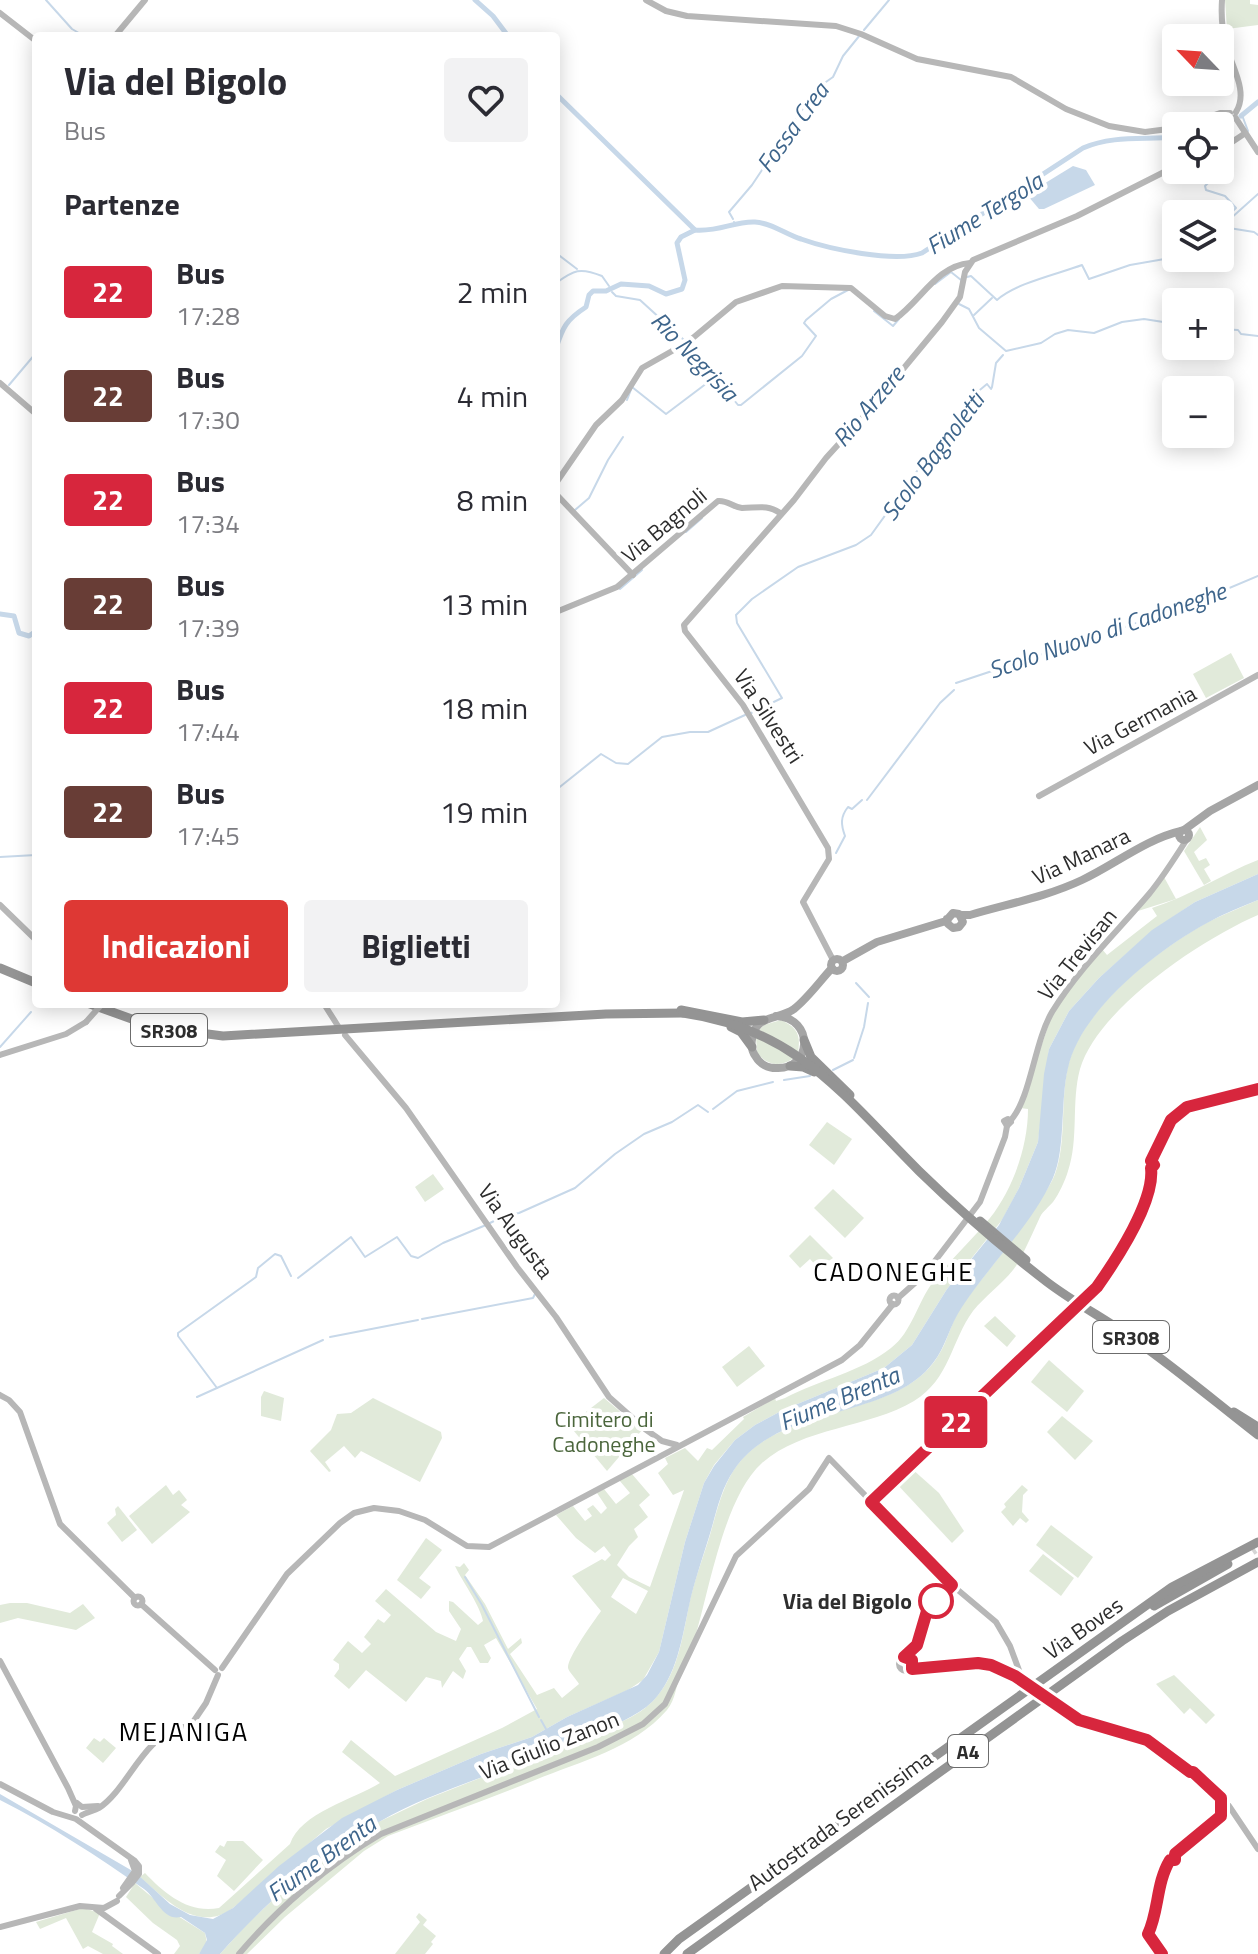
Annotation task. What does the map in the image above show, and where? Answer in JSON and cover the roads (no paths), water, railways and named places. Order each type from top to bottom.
[{"type":"highway","points":[[0,968],[32,981]]},
{"type":"highway","name":"SR308","points":[[101,1008],[154,1027],[223,1036],[683,1013],[741,1026],[797,1054],[835,1086],[915,1166],[1048,1283],[1136,1340],[1258,1431]]},
{"type":"highway","points":[[581,1016],[652,1008],[692,1010],[742,1022],[764,1020]]},
{"type":"highway","points":[[581,1016],[694,1018],[734,1028],[745,1036],[752,1047]]},
{"type":"highway","points":[[803,1035],[811,1057],[915,1166]]},
{"type":"highway","points":[[790,1066],[812,1070],[850,1100]]},
{"type":"highway","points":[[1235,1415],[1258,1442]]},
{"type":"highway","name":"Via Boves","points":[[670,1954],[697,1931],[1034,1689],[1146,1612],[1256,1547]]},
{"type":"highway","name":"Via Boves","points":[[664,1954],[679,1939],[1172,1587],[1256,1547]]},
{"type":"highway","name":"Autostrada Serenissima","points":[[687,1954],[1122,1641],[1168,1611],[1258,1562]]},
{"type":"highway","name":"Autostrada Serenissima","points":[[697,1954],[1130,1642],[1258,1569]]},
{"type":"main road","name":"Via Trevisan","points":[[1183,835],[1210,811],[1258,785]]},
{"type":"main road","name":"Via Manara","points":[[836,963],[877,942],[946,923],[953,913],[964,917],[1060,890],[1159,839],[1183,835]]},
{"type":"main road","points":[[804,998],[799,1010],[802,1052],[790,1066],[766,1066],[757,1059],[752,1047],[753,1035],[764,1020],[793,1010],[836,963]]},
{"type":"main road","points":[[776,1016],[791,1019],[803,1035]]},
{"type":"street","points":[[118,32],[145,0]]},
{"type":"street","points":[[646,0],[675,13],[836,26],[917,59],[1011,77],[1061,106],[1101,124],[1136,131],[1162,129]]},
{"type":"street","points":[[1222,0],[1224,38],[1240,92],[1240,104],[1234,114],[1258,152]]},
{"type":"street","points":[[0,13],[32,38]]},
{"type":"street","points":[[1234,141],[1244,134]]},
{"type":"street","points":[[560,477],[600,420],[624,397],[642,368],[686,343],[736,302],[782,286],[851,288],[886,317],[895,319],[935,279],[953,268],[1077,216],[1162,173]]},
{"type":"street","points":[[780,513],[942,322],[960,297],[970,263]]},
{"type":"street","points":[[0,383],[32,411]]},
{"type":"street","points":[[560,498],[633,575]]},
{"type":"street","name":"Via Bagnoli","points":[[560,610],[613,589],[633,575],[658,549],[693,525],[708,507],[722,499],[742,508],[760,506],[780,513]]},
{"type":"street","name":"Via Silvestri","points":[[780,513],[684,625],[685,631],[748,713],[829,852],[829,859],[803,902],[836,963]]},
{"type":"street","name":"Via Germania","points":[[1039,796],[1258,675]]},
{"type":"street","name":"Via Trevisan","points":[[667,1447],[681,1445],[845,1358],[925,1274],[980,1202],[1009,1123],[1016,1112],[1041,1035],[1054,1009],[1083,967],[1149,894],[1174,860],[1183,835]]},
{"type":"street","points":[[0,905],[32,936]]},
{"type":"street","points":[[0,1055],[66,1034],[86,1022],[98,1008]]},
{"type":"street","points":[[327,1008],[338,1026]]},
{"type":"street","name":"Via Augusta","points":[[345,1035],[406,1108],[556,1317],[609,1397],[667,1447]]},
{"type":"street","points":[[1024,1682],[1010,1646],[996,1622],[952,1585],[871,1502],[1097,1287],[1138,1215],[1151,1180],[1151,1164],[1171,1120],[1182,1110],[1258,1089]]},
{"type":"street","points":[[0,1396],[11,1404],[23,1425],[57,1525],[97,1558],[135,1598],[135,1603],[141,1604],[218,1671]]},
{"type":"street","points":[[0,1784],[66,1815],[102,1805],[159,1739],[183,1729],[195,1718],[212,1693],[218,1671],[287,1574],[340,1523],[359,1511],[383,1508],[405,1512],[425,1520],[467,1546],[486,1548],[667,1447]]},
{"type":"street","name":"Via Giulio Zanon","points":[[239,1954],[279,1912],[381,1834],[598,1747],[633,1731],[652,1717],[672,1692],[736,1556],[809,1489],[829,1458],[871,1502]]},
{"type":"street","points":[[952,1585],[927,1611],[917,1645],[899,1663],[900,1669],[907,1672],[978,1663],[1006,1671],[1079,1720],[1149,1741],[1191,1771],[1221,1798],[1224,1810]]},
{"type":"street","points":[[904,1657],[912,1660],[912,1669]]},
{"type":"street","points":[[0,1661],[87,1828],[130,1857],[137,1872],[119,1896],[113,1914]]},
{"type":"street","points":[[1006,1671],[1015,1671],[1017,1664]]},
{"type":"street","points":[[78,1813],[82,1807],[102,1805]]},
{"type":"street","points":[[1224,1810],[1238,1816],[1258,1849]]},
{"type":"street","points":[[1164,1954],[1152,1934],[1162,1875],[1172,1857],[1224,1810]]},
{"type":"street","points":[[0,1927],[80,1906],[92,1907],[113,1914],[158,1954]]},
{"type":"water","points":[[1073,166],[1086,170],[1095,185],[1039,209],[1028,196],[1029,193]]},
{"type":"water","name":"Fiume Brenta","points":[[1258,874],[1258,900],[1213,920],[1166,949],[1123,984],[1088,1025],[1075,1047],[1068,1068],[1060,1153],[1053,1178],[1034,1212],[962,1307],[933,1363],[914,1382],[890,1395],[778,1433],[754,1449],[734,1470],[719,1503],[673,1668],[661,1691],[646,1707],[591,1735],[428,1798],[369,1828],[341,1845],[290,1885],[220,1954],[199,1954],[207,1940],[205,1933],[181,1917],[169,1916],[144,1889],[91,1853],[0,1800],[0,1794],[136,1873],[170,1904],[190,1915],[213,1919],[233,1908],[279,1866],[342,1818],[397,1790],[481,1754],[532,1737],[567,1717],[638,1685],[659,1652],[685,1542],[704,1483],[714,1466],[735,1440],[755,1425],[783,1410],[884,1368],[912,1345],[947,1289],[999,1225],[1019,1188],[1038,1142],[1049,1049],[1069,1011],[1099,978],[1152,930],[1195,902]]},
{"type":"waterway","name":"Rio Negrisia","points":[[46,0],[77,32]]},
{"type":"waterway","name":"Fiume Tergola","points":[[475,0],[505,32]]},
{"type":"waterway","name":"Fossa Crea","points":[[864,30],[889,0]]},
{"type":"waterway","name":"Fossa Crea","points":[[733,219],[729,212],[752,185],[816,89],[833,77],[843,56],[860,35]]},
{"type":"waterway","name":"Fiume Tergola","points":[[560,98],[695,230],[747,222],[761,223],[813,243],[879,256],[922,253],[1083,148],[1117,140],[1162,138]]},
{"type":"waterway","name":"Fiume Tergola","points":[[1241,116],[1258,102]]},
{"type":"waterway","points":[[1242,115],[1248,131]]},
{"type":"waterway","points":[[1207,184],[1206,190],[1229,200]]},
{"type":"waterway","name":"Rio Negrisia","points":[[1234,215],[1258,194]]},
{"type":"waterway","points":[[1234,206],[1234,210]]},
{"type":"waterway","points":[[1234,229],[1258,235]]},
{"type":"waterway","points":[[560,338],[566,324],[586,307],[593,291],[606,291],[621,284],[649,286],[666,294],[682,289],[685,280],[677,243],[681,237],[695,230]]},
{"type":"waterway","points":[[560,256],[577,269]]},
{"type":"waterway","name":"Rio Negrisia","points":[[967,277],[971,276],[997,300],[1026,284],[1082,265],[1089,279],[1130,265],[1162,259]]},
{"type":"waterway","name":"Rio Negrisia","points":[[560,281],[573,273],[588,271],[602,276],[609,286]]},
{"type":"waterway","name":"Rio Negrisia","points":[[935,284],[951,272],[961,280]]},
{"type":"waterway","name":"Rio Negrisia","points":[[690,345],[741,405],[802,356],[816,336],[804,323],[806,320],[831,299],[848,290]]},
{"type":"waterway","name":"Rio Negrisia","points":[[612,292],[616,296],[640,300],[685,341]]},
{"type":"waterway","points":[[974,315],[992,298]]},
{"type":"waterway","name":"Rio Arzere","points":[[959,304],[969,309],[979,328],[1006,351],[1041,343],[1068,330],[1094,333],[1122,322],[1144,319],[1162,322]]},
{"type":"waterway","name":"Rio Negrisia","points":[[874,311],[893,326],[899,319]]},
{"type":"waterway","name":"Rio Arzere","points":[[1234,330],[1258,336]]},
{"type":"waterway","name":"Scolo Bagnoletti","points":[[751,713],[782,698],[737,623],[736,615],[752,599],[798,567],[856,545],[871,535],[925,460],[937,450],[975,394],[987,384],[991,389],[996,363],[1003,355]]},
{"type":"waterway","points":[[9,385],[32,358]]},
{"type":"waterway","points":[[627,400],[632,387],[666,414],[715,377]]},
{"type":"waterway","points":[[575,510],[589,498],[623,437]]},
{"type":"waterway","name":"Rio Arzere","points":[[686,532],[702,518]]},
{"type":"waterway","name":"Rio Arzere","points":[[620,589],[642,570]]},
{"type":"waterway","name":"Scolo Nuovo di Cadoneghe","points":[[956,683],[1182,608],[1258,576]]},
{"type":"waterway","points":[[0,614],[14,616],[19,633],[32,634]]},
{"type":"waterway","name":"Scolo Nuovo di Cadoneghe","points":[[867,800],[940,703],[954,690]]},
{"type":"waterway","name":"Scolo Bagnoletti","points":[[560,787],[601,754],[616,763],[628,764],[662,737],[708,732],[745,715]]},
{"type":"waterway","name":"Scolo Nuovo di Cadoneghe","points":[[836,853],[845,836],[842,818],[848,807],[852,809],[862,800]]},
{"type":"waterway","name":"Rio Arzere","points":[[0,857],[32,855]]},
{"type":"waterway","name":"Scolo Nuovo di Cadoneghe","points":[[856,983],[869,997]]},
{"type":"waterway","name":"Scolo Nuovo di Cadoneghe","points":[[854,1058],[868,1003]]},
{"type":"waterway","points":[[0,1047],[31,1012]]},
{"type":"waterway","name":"Scolo Nuovo di Cadoneghe","points":[[833,1070],[853,1060]]},
{"type":"waterway","name":"Scolo Nuovo di Cadoneghe","points":[[784,1080],[810,1076]]},
{"type":"waterway","name":"Scolo Nuovo di Cadoneghe","points":[[713,1109],[737,1091],[773,1082]]},
{"type":"waterway","name":"Scolo Nuovo di Cadoneghe","points":[[488,1224],[575,1188],[644,1134],[672,1122],[698,1105],[708,1112]]},
{"type":"waterway","points":[[298,1278],[351,1237],[365,1257],[397,1237],[411,1256],[418,1258],[443,1243],[486,1225]]},
{"type":"waterway","points":[[217,1388],[178,1333],[256,1277],[258,1268],[275,1254],[281,1256],[291,1276]]},
{"type":"waterway","name":"Scolo Nuovo di Cadoneghe","points":[[422,1319],[533,1298],[535,1294]]},
{"type":"waterway","name":"Scolo Nuovo di Cadoneghe","points":[[330,1337],[418,1320]]},
{"type":"waterway","name":"Scolo Nuovo di Cadoneghe","points":[[197,1397],[323,1340]]},
{"type":"waterway","points":[[465,1577],[539,1717]]},
{"type":"waterway","points":[[541,1720],[546,1729]]},
{"type":"place","name":"Via del Bigolo","points":[[936,1601]]},
{"type":"district","name":"CADONEGHE","points":[[894,1271]]},
{"type":"district","name":"MEJANIGA","points":[[184,1731]]},
{"type":"park label","name":"Cimitero di Cadoneghe","points":[[604,1432]]}]
